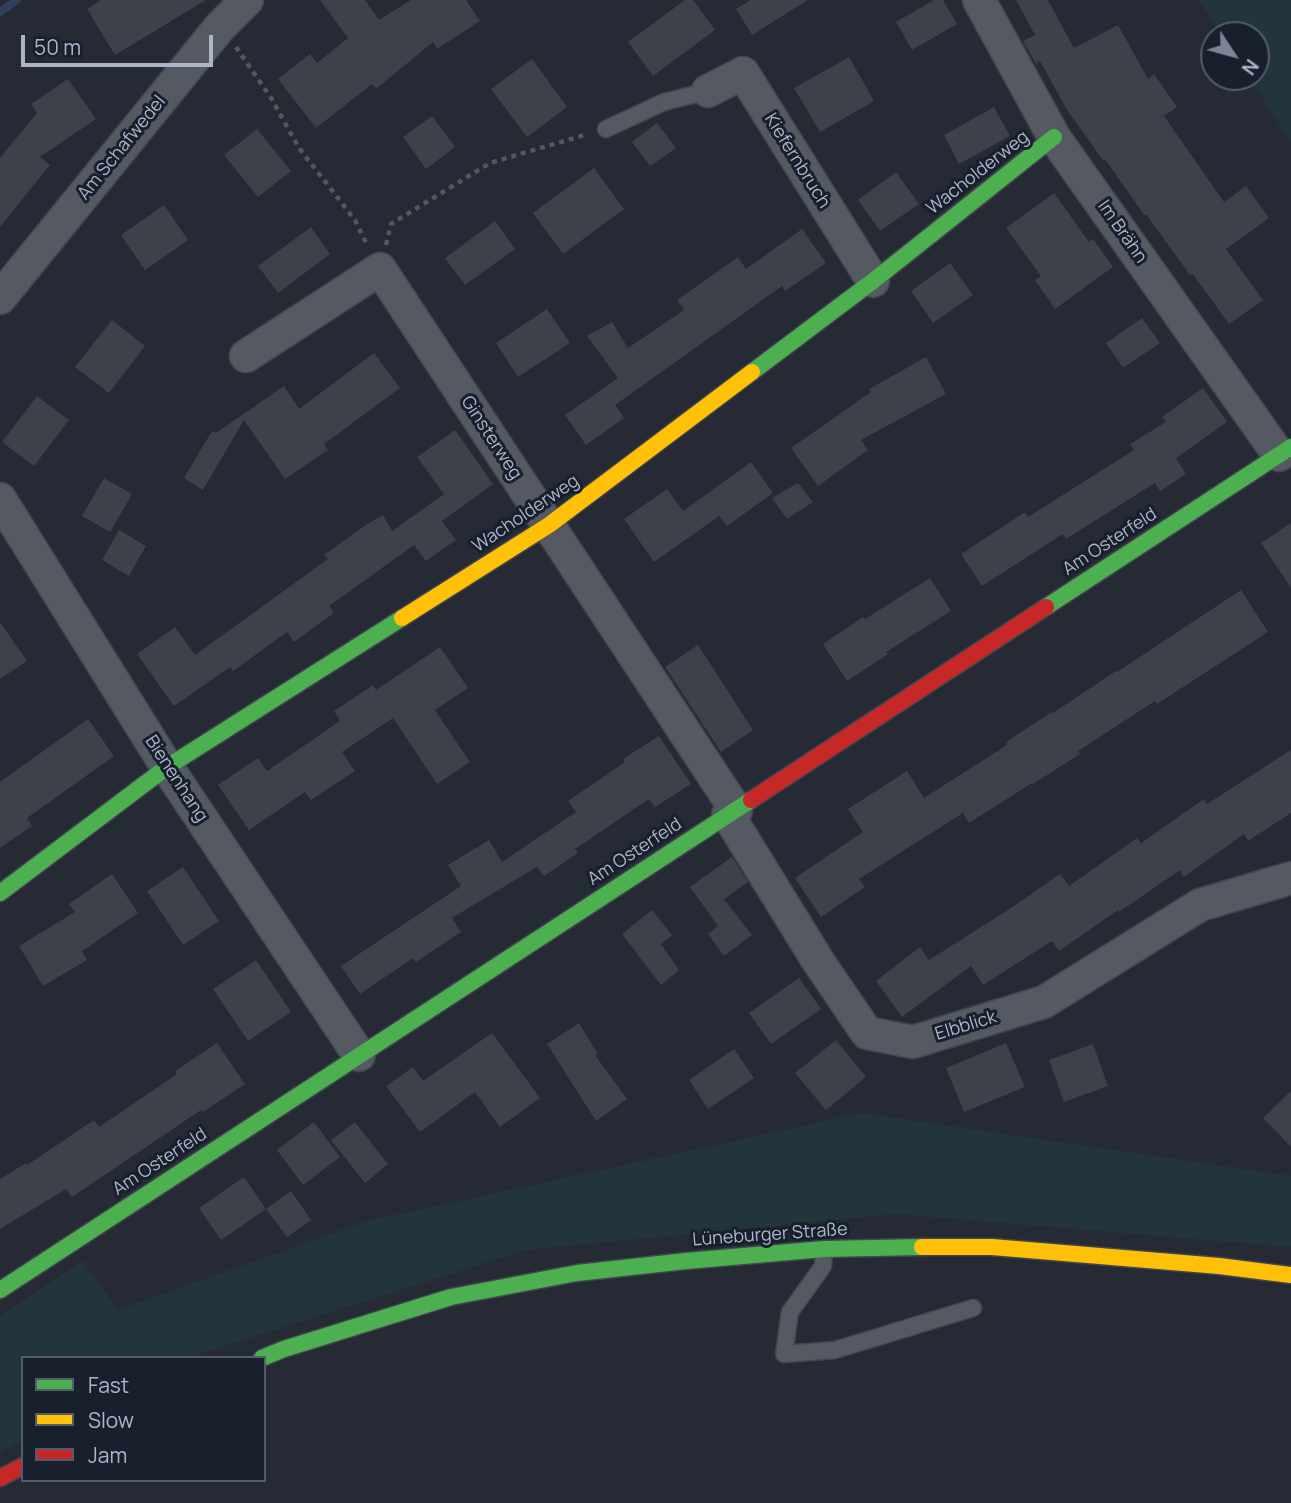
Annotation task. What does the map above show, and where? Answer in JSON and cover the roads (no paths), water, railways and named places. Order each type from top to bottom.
[{"type":"street","name":"Am Schafwedel","points":[[0,298],[219,28],[247,0]]},
{"type":"street","name":"Im Brähn","points":[[979,0],[1054,137],[1285,451]]},
{"type":"street","name":"Kiefernbruch","points":[[708,91],[743,73],[873,281]]},
{"type":"street","name":"Wacholderweg","points":[[0,893],[167,767],[549,525],[873,281],[1054,137]]},
{"type":"street","name":"Ginsterweg","points":[[246,356],[380,269],[549,525],[732,812]]},
{"type":"street","name":"Am Osterfeld","points":[[0,1290],[1285,451]]},
{"type":"street","name":"Bienenhang","points":[[0,499],[167,767],[359,1055]]},
{"type":"street","name":"Elbblick","points":[[732,812],[818,961],[867,1033],[913,1042],[1044,1002],[1200,905],[1291,878]]},
{"type":"street","name":"Lüneburger Straße","points":[[266,1356],[451,1297],[577,1273],[824,1249],[992,1247],[1219,1266],[1291,1275]]},
{"type":"street","points":[[0,1478],[21,1467]]},
{"type":"lane","points":[[606,129],[664,102],[708,91]]},
{"type":"lane","points":[[824,1249],[823,1266],[790,1312],[784,1354],[835,1350],[972,1308]]},
{"type":"waterway","points":[[0,12],[17,0]]}]
